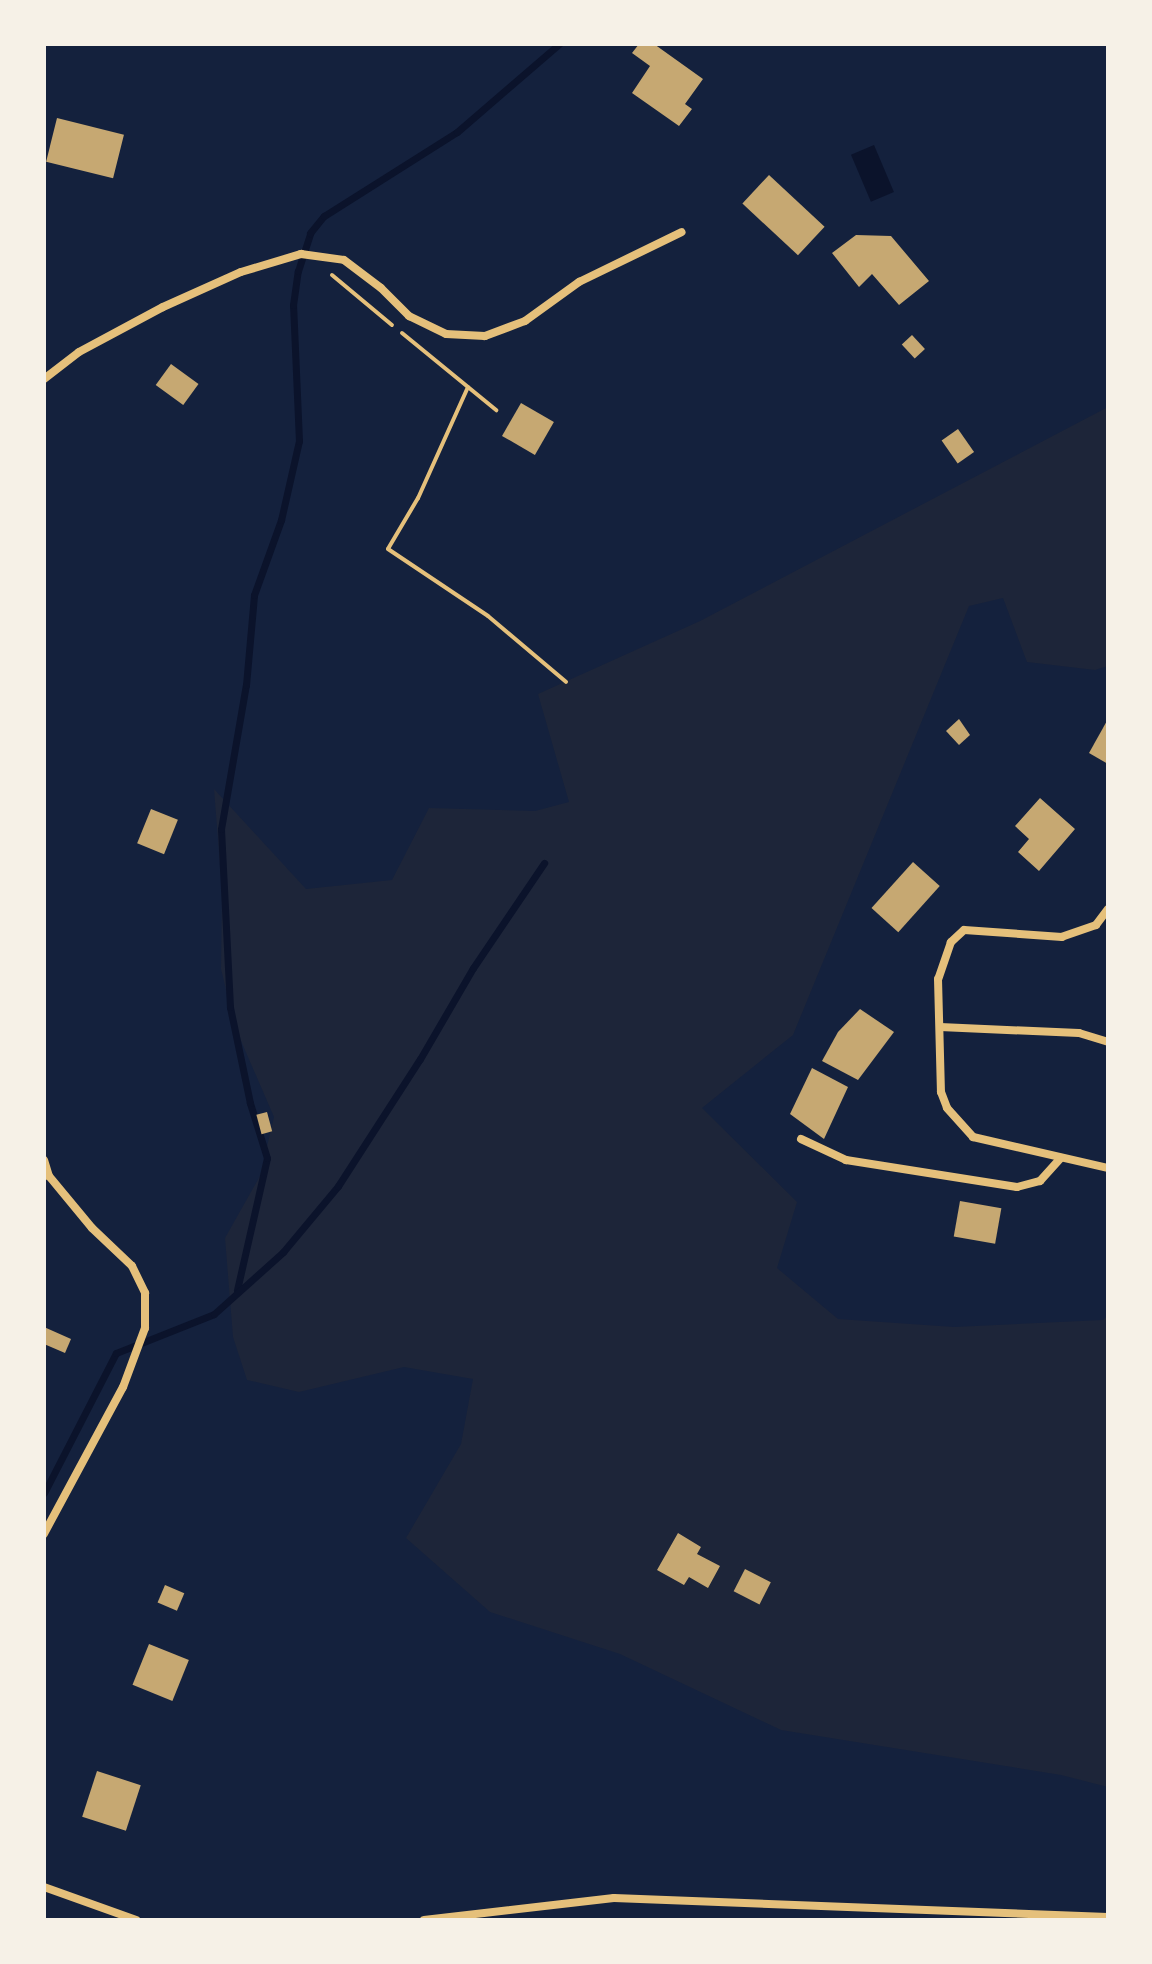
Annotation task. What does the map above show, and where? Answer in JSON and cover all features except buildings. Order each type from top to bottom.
[{"type":"street","points":[[44,379],[79,352],[163,307],[241,272],[301,254],[344,260],[381,288],[409,316],[446,334],[485,336],[525,321],[579,282],[682,232]]},
{"type":"street","points":[[1108,909],[1096,925],[1062,937],[964,930],[951,942],[938,979],[941,1092],[947,1108],[973,1137],[1108,1168]]},
{"type":"street","points":[[940,1027],[1079,1033],[1108,1042]]},
{"type":"street","points":[[801,1139],[846,1160],[1017,1187],[1040,1181],[1061,1158]]},
{"type":"street","points":[[44,1160],[49,1176],[92,1228],[132,1266],[145,1293],[145,1328],[123,1387],[44,1534]]},
{"type":"street","points":[[44,1887],[136,1920]]},
{"type":"street","points":[[424,1920],[614,1898],[1108,1917]]},
{"type":"path","points":[[468,387],[418,498],[388,549],[488,616],[566,682]]},
{"type":"shaded area","points":[[874,145],[894,192],[871,202],[851,155]]},
{"type":"shaded area","points":[[1108,407],[1108,666],[1095,670],[1027,662],[1003,598],[969,606],[793,1035],[702,1108],[797,1202],[777,1268],[838,1319],[954,1327],[1103,1320],[1108,1315],[1108,1787],[1061,1775],[781,1730],[620,1654],[490,1612],[406,1538],[461,1444],[473,1379],[404,1367],[299,1392],[247,1380],[233,1337],[225,1238],[260,1176],[274,1117],[235,1027],[221,969],[222,891],[214,789],[306,889],[392,880],[429,808],[535,811],[569,802],[538,694],[700,621]]},
{"type":"waterway","points":[[237,1290],[267,1158],[250,1103],[230,1007],[221,829],[246,685],[254,595],[281,520],[299,441],[293,305],[298,271],[310,233],[324,216],[457,132],[559,44]]},
{"type":"waterway","points":[[44,1493],[116,1353],[214,1314],[283,1252],[338,1186],[420,1059],[473,968],[544,863]]}]
